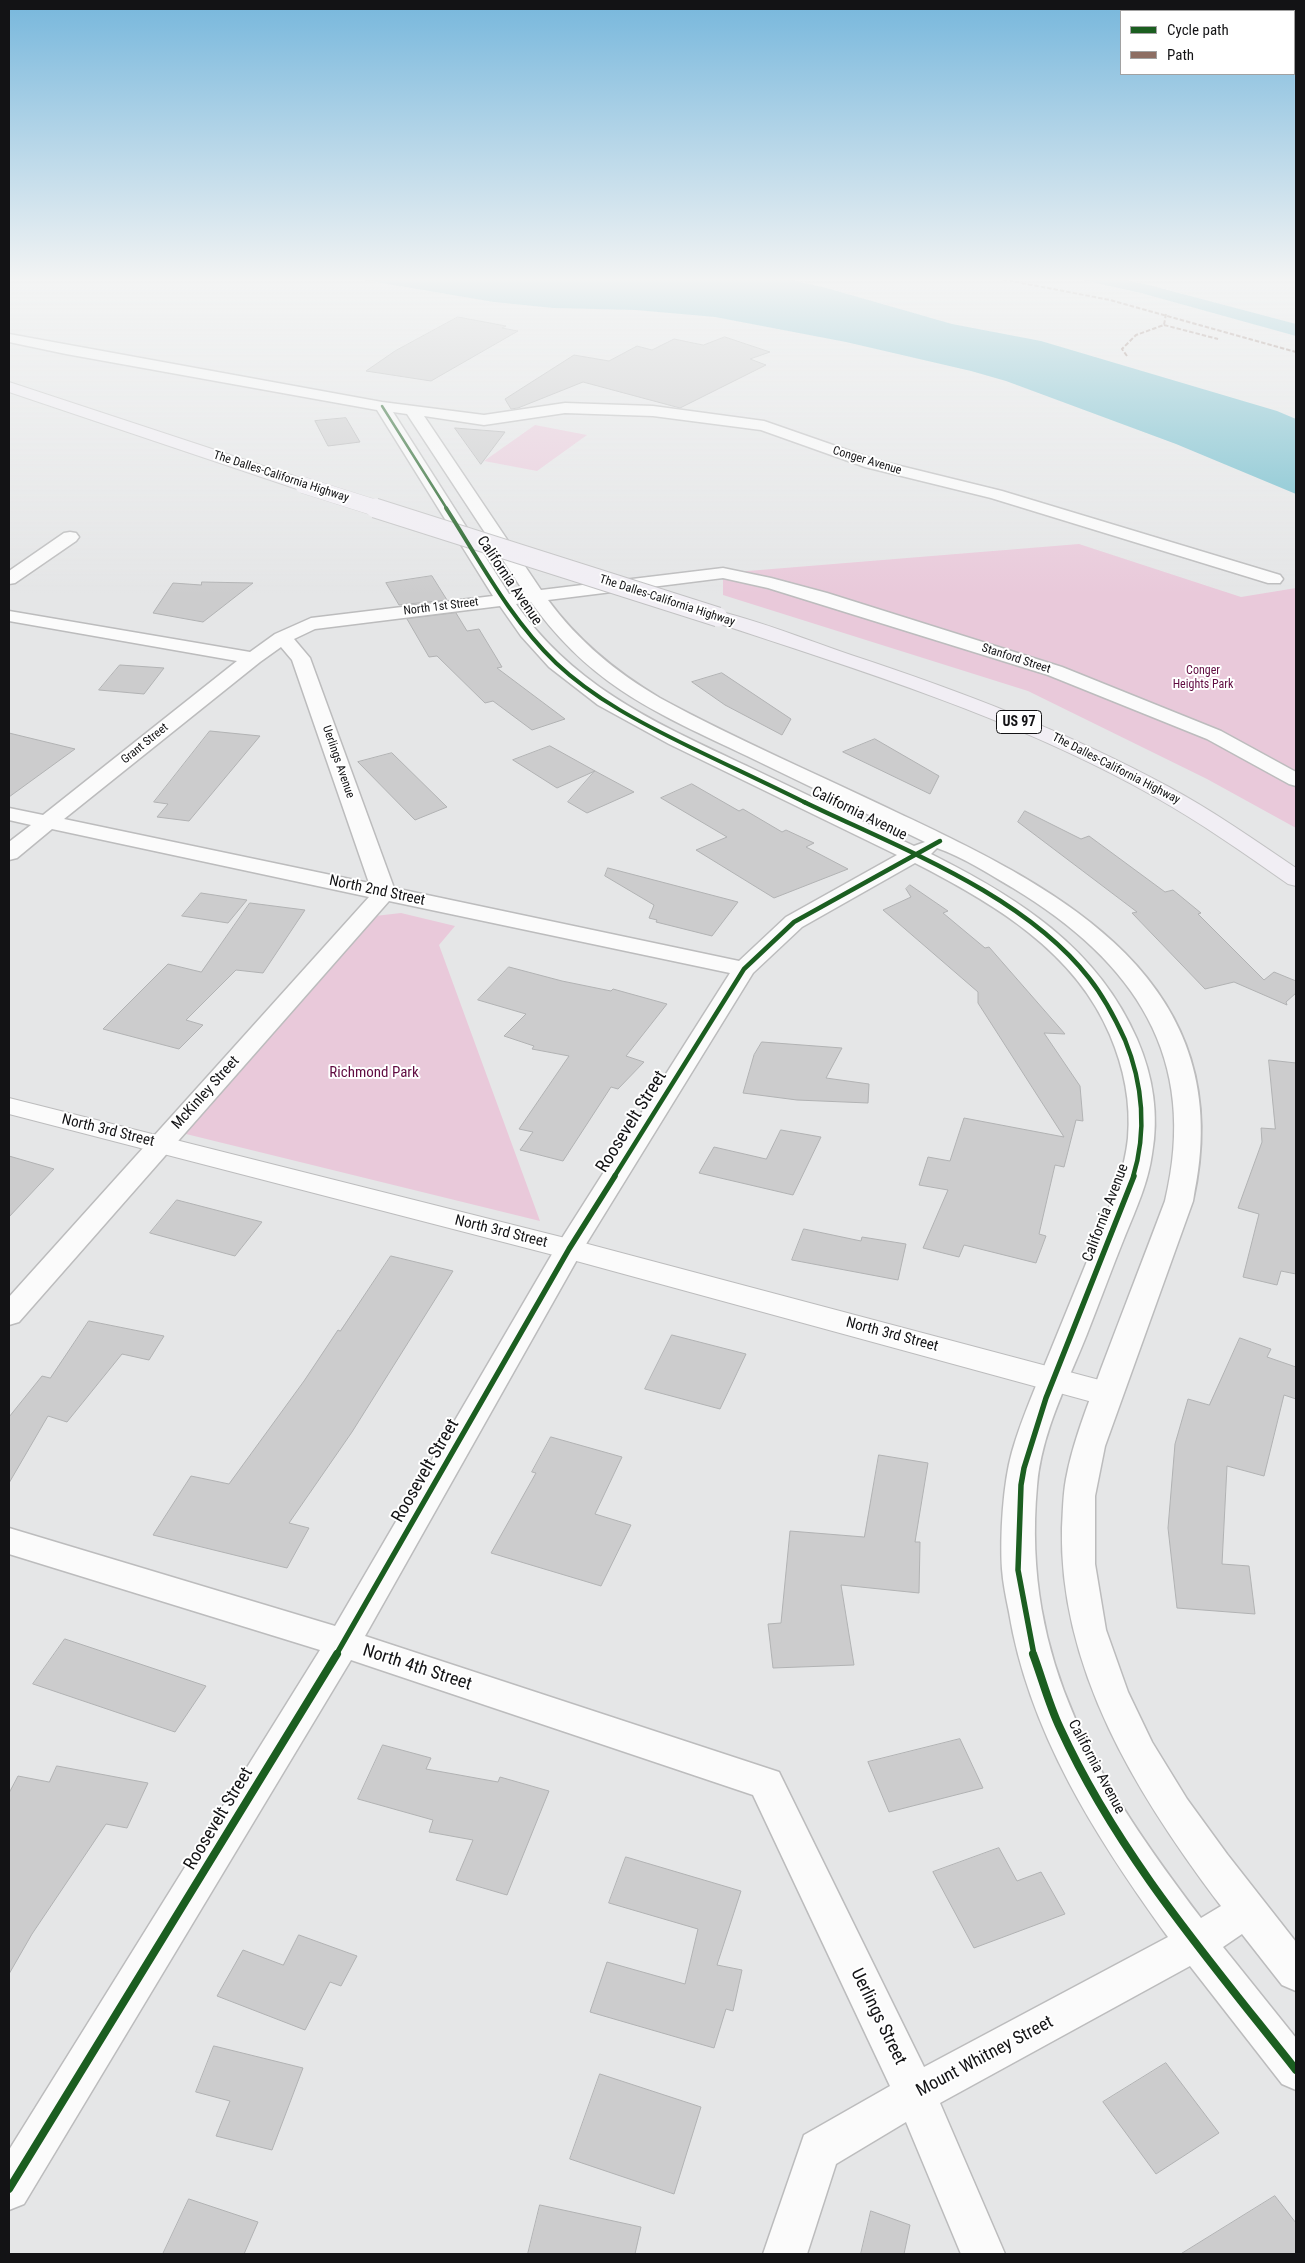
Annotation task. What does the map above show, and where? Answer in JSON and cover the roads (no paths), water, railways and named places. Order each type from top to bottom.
[{"type":"highway","name":"The Dalles-California Highway","points":[[9,387],[303,485],[718,617],[955,697],[1080,749],[1188,806],[1244,842],[1296,879]]},
{"type":"highway","points":[[9,398],[158,444],[303,485]]},
{"type":"street","name":"Conger Avenue","points":[[255,384],[413,411],[484,420],[565,408],[653,411],[764,426],[871,464],[996,494],[1274,580]]},
{"type":"street","name":"California Avenue","points":[[382,406],[517,620],[550,658],[573,678],[613,705],[657,730],[927,848],[1006,873],[1039,893],[1097,938],[1138,983],[1156,1009],[1172,1042],[1183,1074],[1191,1139],[1188,1170],[1179,1201],[1091,1442],[1079,1494],[1076,1553],[1084,1611],[1101,1672],[1125,1729],[1159,1788],[1195,1843],[1296,1972]]},
{"type":"street","name":"California Avenue","points":[[413,411],[548,614],[581,651],[627,686],[683,718],[927,848],[1037,927],[1061,948],[1082,969],[1118,1018],[1137,1072],[1142,1123],[1139,1161],[1130,1189],[1054,1378],[1036,1428],[1021,1484],[1017,1548],[1024,1612],[1040,1678],[1065,1742],[1101,1807],[1138,1867],[1296,2070]]},
{"type":"street","points":[[9,579],[70,537]]},
{"type":"street","name":"North 1st Street","points":[[282,638],[311,624],[723,573]]},
{"type":"street","name":"Stanford Street","points":[[723,573],[771,583],[821,597],[1055,671],[1214,735],[1296,780]]},
{"type":"street","points":[[9,616],[253,658]]},
{"type":"street","name":"Grant Street","points":[[9,853],[253,658],[282,638]]},
{"type":"street","name":"Uerlings Avenue","points":[[282,638],[301,658],[384,893]]},
{"type":"street","name":"North 2nd Street","points":[[9,814],[744,969]]},
{"type":"street","name":"Roosevelt Street","points":[[9,2189],[343,1643],[569,1249],[744,969],[794,922],[927,848]]},
{"type":"street","name":"McKinley Street","points":[[9,1315],[384,893]]},
{"type":"street","name":"North 3rd Street","points":[[9,1106],[569,1249],[1054,1378],[1107,1394]]},
{"type":"street","name":"North 4th Street","points":[[9,1541],[343,1643],[766,1783]]},
{"type":"street","name":"Uerlings Street","points":[[766,1783],[915,2094],[983,2254]]},
{"type":"street","name":"Mount Whitney Street","points":[[785,2254],[819,2150],[915,2094],[1197,1942],[1247,1910]]},
{"type":"water","points":[[1013,384],[1185,384],[1277,411],[1296,419],[1296,494],[1176,444]]},
{"type":"park label","name":"Conger Heights Park","points":[[1203,678]]},
{"type":"park label","name":"Richmond Park","points":[[374,1073]]}]
